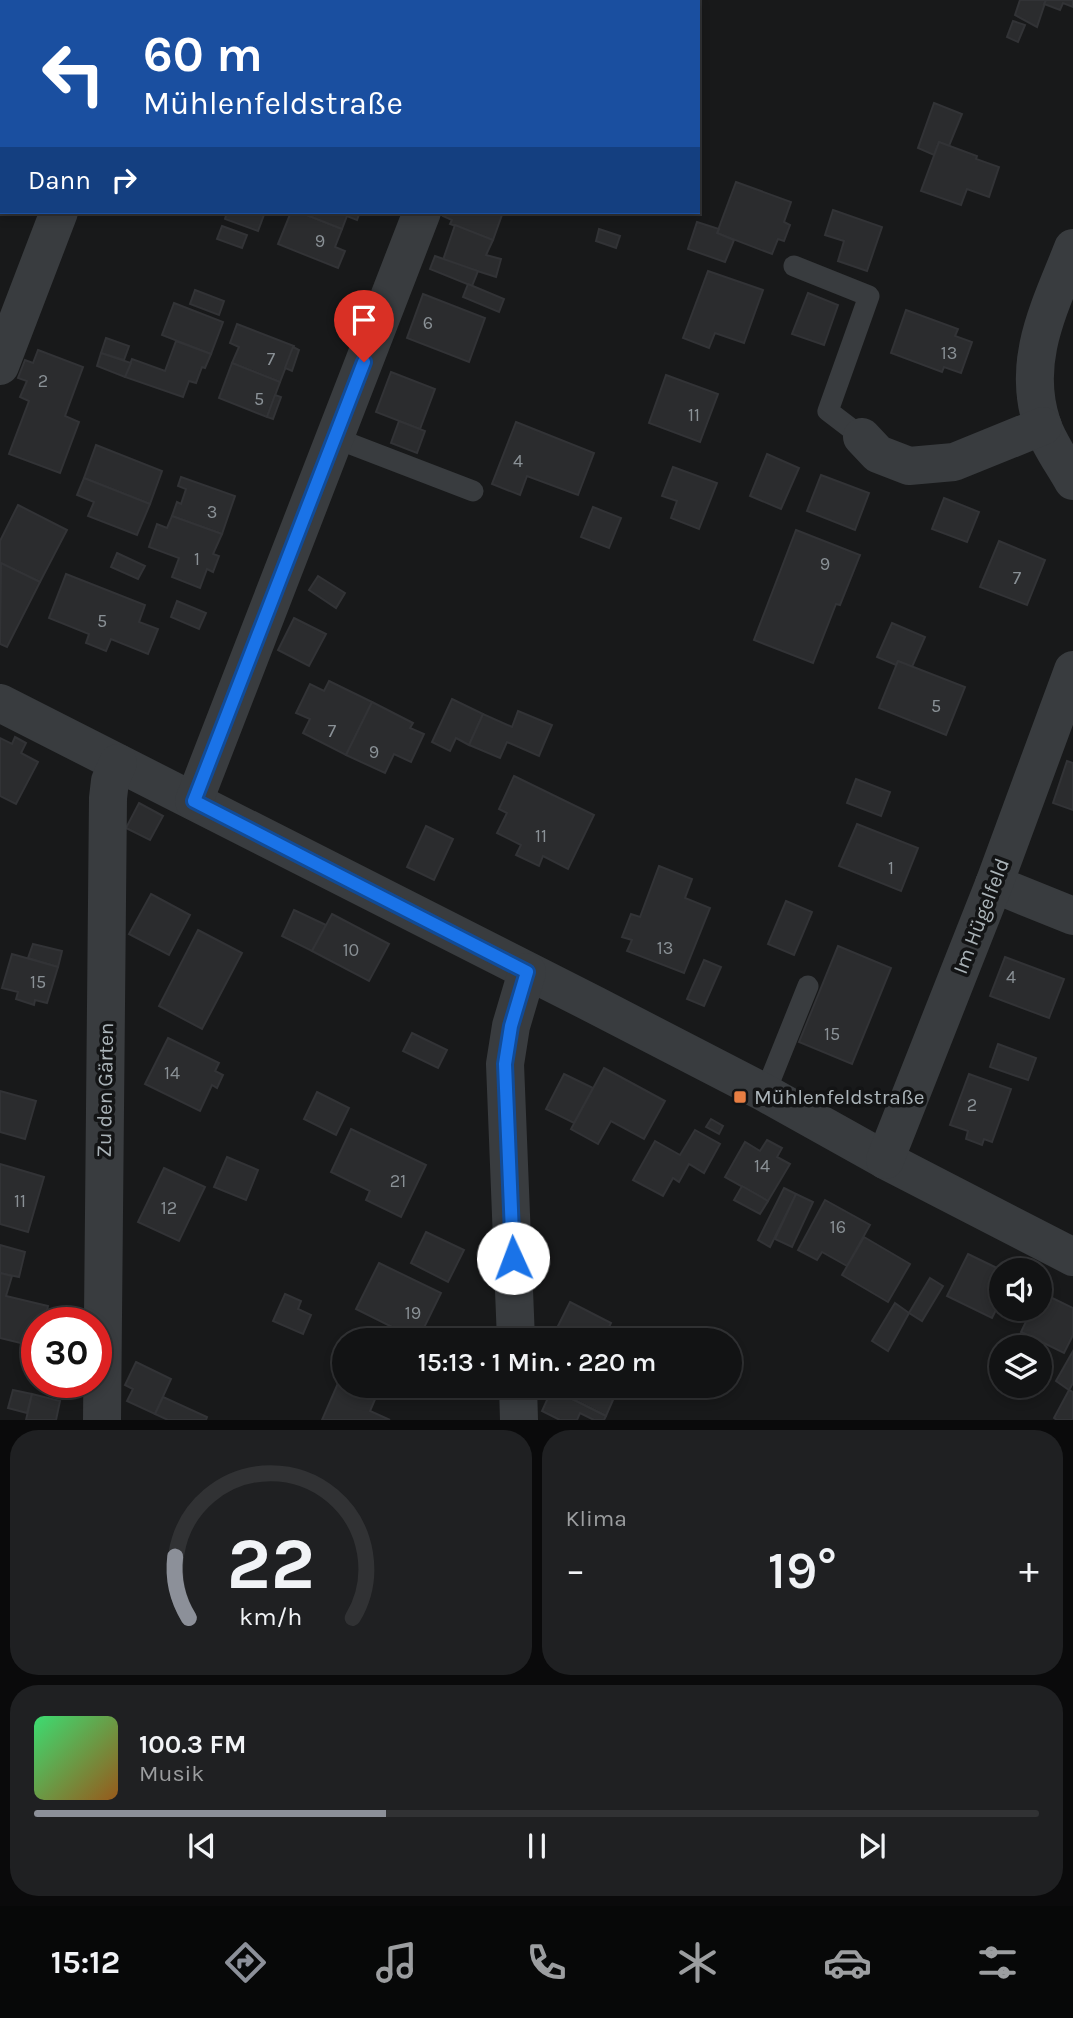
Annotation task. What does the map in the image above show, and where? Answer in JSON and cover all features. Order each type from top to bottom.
[{"type":"street","points":[[0,366],[58,214]]},
{"type":"street","points":[[194,801],[421,214]]},
{"type":"street","points":[[1073,248],[1044,323],[1035,358],[1034,391],[1043,426],[1073,481]]},
{"type":"street","points":[[862,437],[878,454],[909,466],[954,463],[1043,426]]},
{"type":"street","name":"Im Hügelfeld","points":[[885,1160],[995,884],[1073,670]]},
{"type":"street","points":[[0,703],[765,1093],[885,1160],[1073,1257]]},
{"type":"street","name":"Zu den Gärten","points":[[102,1419],[108,798],[110,782],[118,763]]},
{"type":"street","points":[[995,884],[1073,916]]},
{"type":"street","points":[[516,1328],[505,1064],[511,1026],[527,972]]},
{"type":"street","points":[[518,1398],[519,1419]]},
{"type":"lane","points":[[794,266],[869,296],[828,411],[862,437]]},
{"type":"lane","points":[[335,438],[473,491]]},
{"type":"lane","points":[[765,1093],[808,986]]},
{"type":"building","points":[[1020,0],[1046,0],[1037,27],[1015,15]]},
{"type":"building","points":[[1046,0],[1073,0],[1073,7],[1063,3],[1060,10],[1044,4]]},
{"type":"building","points":[[1013,21],[1025,25],[1018,42],[1007,37]]},
{"type":"building","points":[[934,103],[962,114],[949,146],[939,142],[934,155],[918,148]]},
{"type":"building","points":[[939,142],[999,167],[989,197],[967,189],[961,205],[921,191]]},
{"type":"building","points":[[736,182],[791,202],[784,222],[790,225],[784,241],[778,239],[772,254],[717,233]]},
{"type":"building","points":[[833,210],[882,227],[867,271],[838,261],[844,241],[825,235]]},
{"type":"building","points":[[226,214],[264,214],[258,231],[225,219]]},
{"type":"building","points":[[290,214],[304,214],[342,229],[335,247],[345,251],[338,268],[278,244]]},
{"type":"building","points":[[304,214],[359,214],[357,220],[347,216],[342,229]]},
{"type":"building","points":[[502,214],[493,240],[450,224],[452,220],[443,216]]},
{"type":"building","points":[[697,222],[719,229],[717,233],[734,240],[725,262],[688,249]]},
{"type":"building","points":[[455,225],[493,240],[486,255],[501,259],[496,277],[443,260]]},
{"type":"building","points":[[222,226],[247,235],[242,248],[217,239]]},
{"type":"building","points":[[599,229],[620,236],[616,248],[596,241]]},
{"type":"building","points":[[435,256],[478,271],[472,286],[430,269]]},
{"type":"building","points":[[708,271],[763,290],[744,343],[715,333],[709,348],[683,338]]},
{"type":"building","points":[[468,284],[504,299],[499,312],[463,297]]},
{"type":"building","points":[[195,290],[224,301],[219,315],[190,304]]},
{"type":"building","points":[[808,293],[838,305],[824,345],[792,334]]},
{"type":"building","points":[[423,294],[485,318],[469,362],[407,338]]},
{"type":"building","points":[[174,303],[223,322],[211,354],[162,335]]},
{"type":"building","points":[[906,310],[958,329],[955,336],[972,342],[961,373],[944,367],[942,372],[891,353]]},
{"type":"building","points":[[237,324],[294,346],[280,382],[232,363],[239,347],[230,343]]},
{"type":"building","points":[[106,338],[129,346],[124,360],[101,353]]},
{"type":"building","points":[[176,341],[211,354],[196,383],[189,381],[183,397],[125,377],[132,359],[165,371]]},
{"type":"building","points":[[293,347],[299,350],[292,371],[285,368]]},
{"type":"building","points":[[38,350],[83,367],[65,416],[79,422],[60,473],[9,454],[29,401],[20,397],[27,381],[18,378],[25,360],[33,363]]},
{"type":"building","points":[[101,353],[131,363],[125,377],[97,366]]},
{"type":"building","points":[[232,363],[280,382],[267,417],[219,398]]},
{"type":"building","points":[[391,372],[435,389],[420,429],[376,412]]},
{"type":"building","points":[[666,375],[718,394],[700,442],[649,423]]},
{"type":"building","points":[[275,395],[281,397],[273,419],[267,417]]},
{"type":"building","points":[[399,421],[425,431],[417,453],[391,443]]},
{"type":"building","points":[[516,422],[594,453],[578,495],[527,476],[520,495],[492,484]]},
{"type":"building","points":[[96,445],[162,471],[150,504],[84,478]]},
{"type":"building","points":[[767,454],[799,468],[781,509],[750,496]]},
{"type":"building","points":[[673,467],[717,483],[699,529],[671,518],[677,501],[662,496]]},
{"type":"building","points":[[821,475],[869,493],[855,530],[807,511]]},
{"type":"building","points":[[181,477],[235,496],[222,534],[172,516],[177,502],[181,504],[186,489],[178,486]]},
{"type":"building","points":[[84,478],[150,504],[137,535],[88,516],[94,502],[77,495]]},
{"type":"building","points":[[944,498],[979,512],[967,542],[932,529]]},
{"type":"building","points":[[18,505],[67,530],[40,582],[0,563],[0,541]]},
{"type":"building","points":[[593,507],[621,518],[609,548],[581,537]]},
{"type":"building","points":[[172,516],[222,534],[213,554],[219,556],[213,572],[207,569],[200,588],[172,577],[179,558],[149,547],[157,524],[167,528]]},
{"type":"building","points":[[796,530],[860,555],[840,605],[836,604],[813,663],[754,640]]},
{"type":"building","points":[[999,541],[1045,560],[1027,605],[980,587]]},
{"type":"building","points":[[117,553],[145,566],[138,579],[111,567]]},
{"type":"building","points":[[1,563],[40,582],[7,647],[0,644]]},
{"type":"building","points":[[66,574],[145,605],[139,622],[158,629],[148,654],[111,639],[106,651],[86,643],[89,634],[49,618]]},
{"type":"building","points":[[318,576],[345,593],[336,608],[309,590]]},
{"type":"building","points":[[177,601],[206,613],[199,629],[171,617]]},
{"type":"building","points":[[294,618],[326,634],[309,666],[278,650]]},
{"type":"building","points":[[892,623],[925,637],[912,667],[898,661],[896,665],[877,657]]},
{"type":"building","points":[[898,661],[965,687],[946,735],[879,708]]},
{"type":"building","points":[[329,681],[372,702],[346,755],[303,733],[310,719],[296,713],[310,684],[324,691]]},
{"type":"building","points":[[452,699],[483,714],[469,745],[456,738],[450,751],[432,742]]},
{"type":"building","points":[[372,702],[413,723],[410,728],[424,734],[411,762],[394,754],[385,773],[346,755]]},
{"type":"building","points":[[518,711],[552,725],[539,756],[507,742],[500,758],[469,745],[483,714],[512,727]]},
{"type":"building","points":[[15,737],[26,743],[21,753],[38,762],[16,804],[0,796],[0,738],[12,744]]},
{"type":"building","points":[[1067,761],[1073,763],[1073,810],[1053,803]]},
{"type":"building","points":[[514,776],[594,815],[568,869],[543,856],[539,866],[516,855],[521,845],[497,833],[507,813],[499,809]]},
{"type":"building","points":[[856,779],[890,792],[881,816],[847,803]]},
{"type":"building","points":[[139,803],[163,816],[150,840],[126,828]]},
{"type":"building","points":[[857,824],[918,848],[901,891],[839,866]]},
{"type":"building","points":[[426,826],[453,839],[434,880],[407,867]]},
{"type":"building","points":[[659,866],[692,879],[685,898],[710,908],[684,973],[627,951],[632,940],[622,937],[631,914],[640,917]]},
{"type":"building","points":[[151,894],[190,915],[169,955],[129,934]]},
{"type":"building","points":[[786,901],[812,912],[794,955],[768,944]]},
{"type":"building","points":[[294,910],[326,925],[312,951],[282,936]]},
{"type":"building","points":[[332,914],[389,944],[369,981],[312,951]]},
{"type":"building","points":[[198,930],[242,953],[202,1029],[159,1006]]},
{"type":"building","points":[[33,944],[62,951],[58,967],[28,958]]},
{"type":"building","points":[[838,946],[891,968],[852,1064],[799,1042]]},
{"type":"building","points":[[12,954],[58,967],[47,1003],[35,1000],[34,1005],[16,999],[18,992],[2,988]]},
{"type":"building","points":[[1005,957],[1064,979],[1049,1018],[990,996]]},
{"type":"building","points":[[704,960],[721,967],[704,1006],[687,999]]},
{"type":"building","points":[[412,1033],[447,1050],[438,1068],[403,1051]]},
{"type":"building","points":[[168,1038],[219,1063],[215,1071],[223,1075],[217,1088],[212,1085],[200,1111],[145,1084]]},
{"type":"building","points":[[998,1044],[1036,1058],[1028,1080],[990,1067]]},
{"type":"building","points":[[604,1068],[665,1101],[644,1139],[611,1121],[598,1144],[571,1129]]},
{"type":"building","points":[[564,1074],[593,1088],[574,1123],[546,1109]]},
{"type":"building","points":[[969,1074],[1011,1089],[992,1142],[984,1139],[982,1145],[966,1139],[968,1131],[950,1125]]},
{"type":"building","points":[[0,1091],[36,1101],[25,1139],[0,1132]]},
{"type":"building","points":[[317,1092],[349,1108],[336,1135],[304,1119]]},
{"type":"building","points":[[711,1119],[723,1126],[719,1134],[706,1127]]},
{"type":"building","points":[[351,1129],[426,1165],[401,1217],[366,1200],[370,1191],[331,1172]]},
{"type":"building","points":[[695,1130],[720,1144],[704,1173],[689,1164],[679,1182],[673,1178],[663,1196],[633,1180],[655,1141],[680,1155]]},
{"type":"building","points":[[767,1140],[782,1148],[777,1157],[790,1164],[768,1201],[725,1177],[745,1142],[760,1151]]},
{"type":"building","points":[[227,1157],[258,1170],[246,1200],[214,1187]]},
{"type":"building","points":[[0,1164],[44,1177],[28,1232],[0,1224]]},
{"type":"building","points":[[164,1168],[205,1187],[179,1241],[138,1222]]},
{"type":"building","points":[[742,1186],[768,1201],[760,1214],[734,1200]]},
{"type":"building","points":[[784,1188],[796,1194],[770,1247],[758,1240]]},
{"type":"building","points":[[796,1194],[813,1202],[792,1247],[775,1239]]},
{"type":"building","points":[[825,1200],[870,1225],[847,1266],[822,1252],[817,1260],[798,1250]]},
{"type":"building","points":[[426,1232],[464,1250],[448,1282],[411,1263]]},
{"type":"building","points":[[864,1237],[910,1264],[888,1302],[842,1275]]},
{"type":"building","points":[[0,1245],[25,1252],[19,1277],[0,1273]]},
{"type":"building","points":[[968,1254],[989,1264],[989,1317],[947,1296]]},
{"type":"building","points":[[379,1263],[441,1293],[424,1328],[394,1328],[356,1309]]},
{"type":"building","points":[[0,1273],[12,1276],[6,1296],[48,1306],[21,1307],[21,1343],[0,1338]]},
{"type":"building","points":[[930,1278],[943,1286],[922,1321],[909,1313]]},
{"type":"building","points":[[285,1294],[301,1301],[298,1309],[311,1315],[303,1334],[273,1321]]},
{"type":"building","points":[[1052,1298],[1073,1308],[1073,1335],[1064,1353],[1052,1347],[1052,1335],[1027,1335],[1021,1332],[1026,1321],[1052,1321]]},
{"type":"building","points":[[570,1302],[611,1323],[609,1328],[557,1328]]},
{"type":"building","points":[[895,1303],[909,1313],[888,1351],[872,1341]]},
{"type":"building","points":[[1073,1351],[1073,1383],[1069,1390],[1056,1381]]},
{"type":"building","points":[[136,1362],[171,1379],[155,1414],[127,1401],[133,1389],[125,1385]]},
{"type":"building","points":[[13,1390],[21,1392],[21,1398],[31,1398],[27,1413],[8,1408]]},
{"type":"building","points":[[1069,1390],[1073,1392],[1073,1420],[1057,1420],[1054,1418]]},
{"type":"building","points":[[163,1397],[207,1417],[206,1420],[168,1420],[155,1414]]},
{"type":"building","points":[[332,1397],[376,1398],[370,1411],[390,1420],[322,1420]]},
{"type":"building","points":[[31,1398],[60,1401],[56,1420],[26,1420]]},
{"type":"building","points":[[548,1398],[570,1398],[606,1416],[604,1420],[594,1420],[580,1413],[577,1420],[560,1420],[542,1411]]},
{"type":"building","points":[[570,1398],[613,1400],[606,1416]]},
{"type":"place","name":"Mühlenfeldstraße","points":[[740,1097]]},
{"type":"route","points":[[364,362],[194,801],[527,972],[511,1026],[505,1064],[513,1258]]}]
